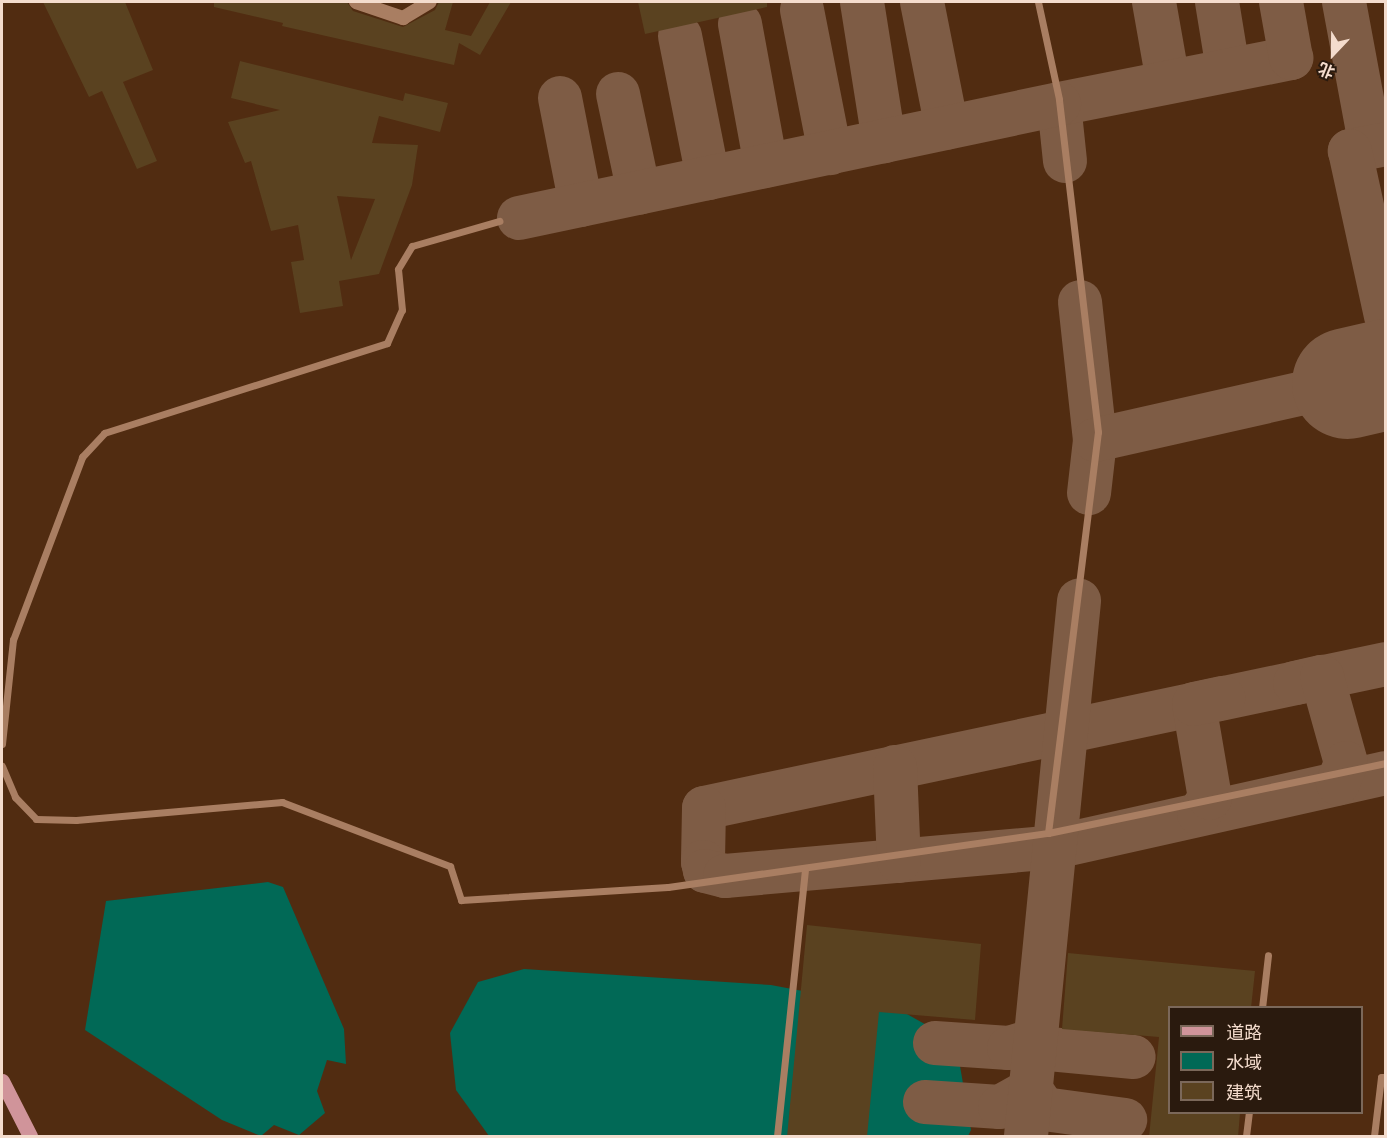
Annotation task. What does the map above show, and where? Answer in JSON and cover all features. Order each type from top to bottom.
[{"type":"main road","points":[[2,1081],[30,1137]]},
{"type":"street","points":[[356,2],[403,18],[430,2]]},
{"type":"lane","points":[[1038,2],[1059,99],[1098,432],[1048,833]]},
{"type":"lane","points":[[2,744],[13,640],[82,457],[104,433],[387,343],[402,310],[398,269],[412,246],[499,221]]},
{"type":"lane","points":[[2,766],[15,797],[36,819],[76,820],[282,802],[450,866],[461,900],[668,887],[805,869],[1048,833],[1386,763]]},
{"type":"lane","points":[[777,1137],[805,869]]},
{"type":"lane","points":[[1262,1006],[1268,955]]},
{"type":"lane","points":[[1374,1137],[1381,1077],[1386,1077]]},
{"type":"lane","points":[[1246,1137],[1249,1114]]},
{"type":"water","points":[[268,882],[283,887],[344,1029],[346,1064],[327,1060],[317,1091],[325,1113],[299,1135],[274,1125],[261,1136],[222,1120],[85,1030],[106,901]]},
{"type":"water","points":[[524,969],[771,985],[898,1009],[946,1036],[960,1066],[971,1130],[968,1136],[489,1136],[456,1090],[450,1033],[478,982]]},
{"type":"building","points":[[43,2],[125,2],[153,70],[123,82],[157,161],[137,169],[102,91],[89,97]]},
{"type":"building","points":[[214,2],[347,2],[353,11],[403,27],[435,10],[439,2],[453,2],[445,30],[471,36],[490,2],[511,2],[480,55],[459,43],[454,65],[282,26],[283,23],[214,7]]},
{"type":"building","points":[[638,2],[767,2],[767,7],[645,34]]},
{"type":"building","points":[[240,61],[403,101],[405,93],[448,103],[440,132],[379,116],[372,143],[418,145],[412,185],[379,274],[339,281],[343,306],[300,313],[291,262],[304,260],[298,225],[271,231],[251,161],[245,163],[228,122],[280,110],[231,98]],"holes":[[[337,196],[375,199],[351,260]]]},
{"type":"building","points":[[807,925],[981,944],[975,1020],[879,1012],[867,1137],[787,1137]]},
{"type":"building","points":[[1068,953],[1255,971],[1251,1006],[1168,1006],[1168,1114],[1240,1114],[1238,1137],[1149,1137],[1159,1037],[1062,1029]]},
{"type":"taxiway","points":[[862,2],[884,141]]},
{"type":"taxiway","points":[[922,2],[947,128]]},
{"type":"taxiway","points":[[1154,2],[1168,81]]},
{"type":"taxiway","points":[[1217,2],[1228,69]]},
{"type":"taxiway","points":[[1065,161],[1059,104],[1291,58],[1281,2]]},
{"type":"taxiway","points":[[1344,2],[1371,147]]},
{"type":"taxiway","points":[[802,10],[830,153]]},
{"type":"taxiway","points":[[740,24],[766,166]]},
{"type":"taxiway","points":[[680,36],[708,178]]},
{"type":"taxiway","points":[[618,94],[639,193]]},
{"type":"taxiway","points":[[560,98],[581,205]]},
{"type":"taxiway","points":[[519,218],[1059,104]]},
{"type":"taxiway","points":[[1386,144],[1350,151],[1386,316]]},
{"type":"taxiway","points":[[1080,302],[1095,440]]},
{"type":"taxiway","points":[[1089,493],[1095,440],[1347,383]]},
{"type":"taxiway","points":[[1026,1136],[1079,601]]},
{"type":"taxiway","points":[[1386,664],[704,808],[703,862],[705,871],[725,876],[1055,847],[1386,773]]},
{"type":"taxiway","points":[[1295,683],[1322,677],[1346,763],[1338,783]]},
{"type":"taxiway","points":[[1199,814],[1210,798],[1194,704],[1223,698]]},
{"type":"taxiway","points":[[895,767],[899,861]]},
{"type":"taxiway","points":[[935,1043],[1009,1048],[1036,1040],[1049,1049],[1134,1057]]},
{"type":"taxiway","points":[[925,1102],[1000,1107],[1031,1090],[1044,1109],[1125,1120]]},
{"type":"runway","points":[[1347,383],[1386,374]]}]
